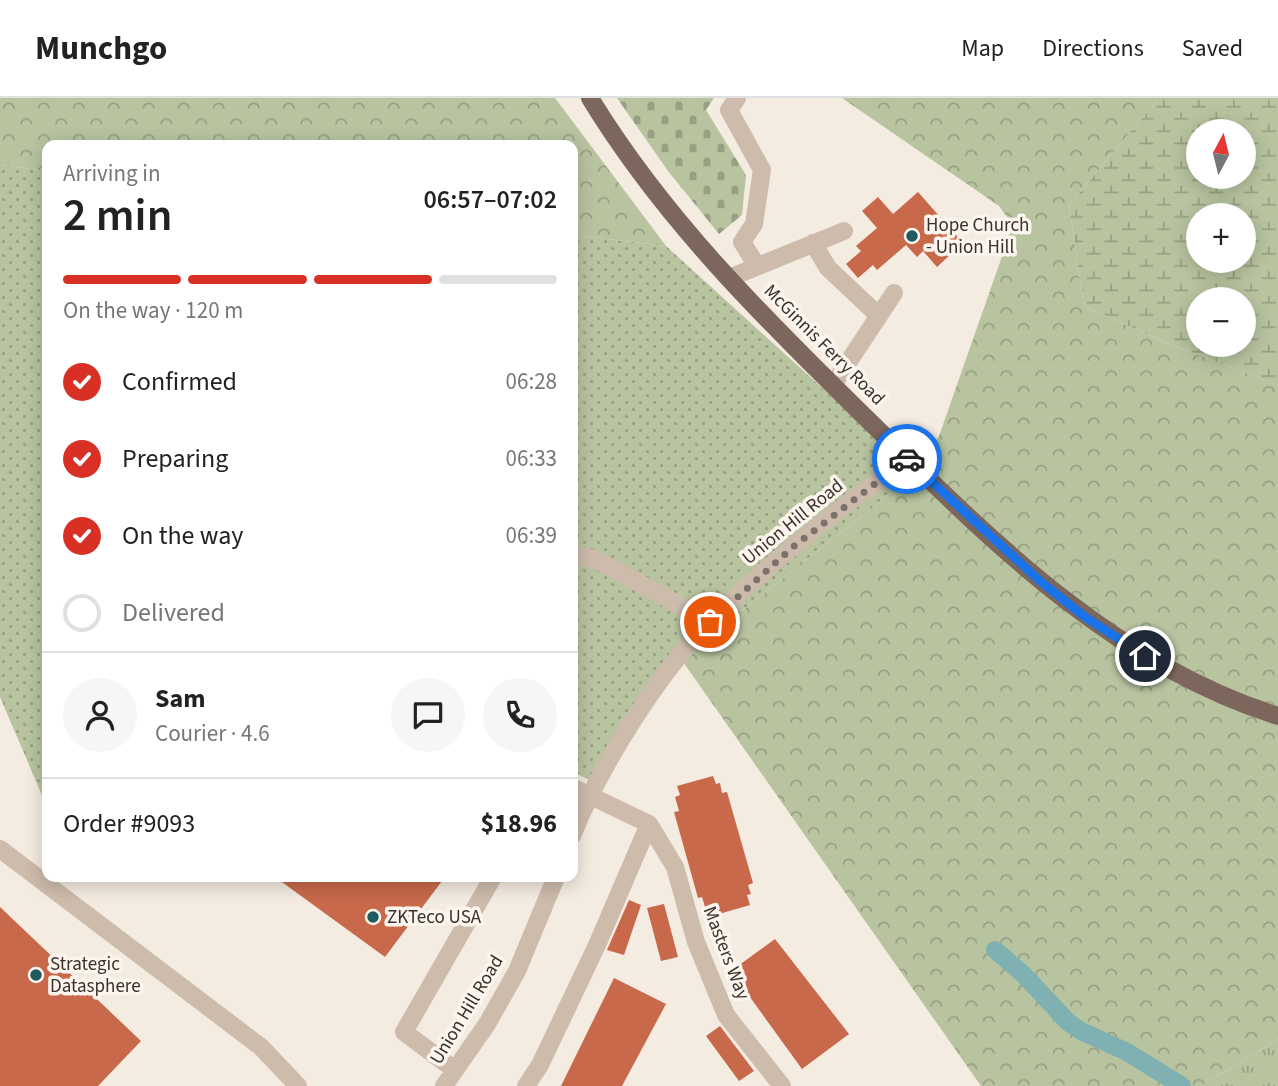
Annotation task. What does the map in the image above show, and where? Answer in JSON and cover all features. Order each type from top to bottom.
[{"type":"main road","name":"McGinnis Ferry Road","points":[[590,98],[645,180],[691,237],[762,315],[908,458],[1040,581],[1085,617],[1182,677],[1252,708],[1278,716]]},
{"type":"street","points":[[737,98],[729,110],[762,170],[754,225],[742,242],[757,266]]},
{"type":"street","points":[[729,278],[844,231]]},
{"type":"street","points":[[813,243],[828,268],[879,316]]},
{"type":"street","points":[[833,385],[894,293]]},
{"type":"street","name":"Union Hill Road","points":[[578,824],[651,695],[674,663],[710,622],[830,516],[908,458]]},
{"type":"street","points":[[578,555],[599,561],[710,622]]},
{"type":"street","points":[[526,1086],[541,1065],[649,824],[578,790]]},
{"type":"street","name":"Masters Way","points":[[649,824],[675,867],[696,942],[726,1015],[782,1086]]},
{"type":"street","points":[[0,849],[42,881]]},
{"type":"street","points":[[44,882],[261,1046],[298,1086]]},
{"type":"street","points":[[455,1070],[404,1032],[490,882]]},
{"type":"street","name":"Union Hill Road","points":[[444,1086],[487,1024],[517,971],[554,882]]},
{"type":"green space","points":[[0,98],[555,98],[666,246],[578,236],[578,140],[42,140],[42,170],[0,165]]},
{"type":"green space","points":[[617,98],[714,98],[706,110],[746,175],[742,215],[719,234],[668,171]]},
{"type":"green space","points":[[842,98],[1159,98],[1069,205],[1084,306],[1186,350],[1186,357],[1204,357],[1278,385],[1278,1039],[1201,1086],[981,1086],[681,659],[916,473],[939,436],[1013,225],[999,206]]},
{"type":"green space","points":[[1159,98],[1278,98],[1278,385],[1204,357],[1256,357],[1256,287],[1186,287],[1186,350],[1084,306],[1069,205]]},
{"type":"green space","points":[[0,165],[42,170],[42,795],[0,697]]},
{"type":"green space","points":[[578,236],[666,246],[916,473],[681,659],[602,787],[578,774]]},
{"type":"green space","points":[[1278,1039],[1278,1086],[1201,1086]]},
{"type":"building","name":"Hope Church - Union Hill","points":[[918,192],[963,243],[937,267],[923,251],[917,257],[906,245],[877,270],[873,265],[858,278],[846,264],[861,251],[856,246],[877,228],[862,211],[878,197],[893,214]]},
{"type":"building","points":[[713,776],[716,784],[720,783],[722,793],[727,792],[753,883],[748,885],[750,905],[712,916],[702,897],[698,898],[674,812],[679,811],[675,797],[680,795],[677,786]]},
{"type":"building","name":"ZKTeco USA","points":[[282,882],[441,882],[385,957]]},
{"type":"building","points":[[629,900],[641,905],[624,955],[607,950]]},
{"type":"building","points":[[664,904],[678,957],[661,961],[647,908]]},
{"type":"building","name":"Strategic Datasphere","points":[[0,907],[141,1041],[98,1086],[0,1086]]},
{"type":"building","points":[[775,939],[849,1034],[802,1069],[731,971]]},
{"type":"building","points":[[614,978],[666,1004],[622,1086],[561,1086]]},
{"type":"building","points":[[720,1026],[754,1071],[739,1081],[706,1036]]},
{"type":"waterway","points":[[995,950],[1023,974],[1068,1022],[1081,1031],[1127,1052],[1182,1086]]},
{"type":"way so far","points":[[710,622],[745,588],[830,516],[907,459]]},
{"type":"place","name":"Hope Church - Union Hill","points":[[912,236]]},
{"type":"place","name":"ZKTeco USA","points":[[373,917]]},
{"type":"place","name":"Strategic Datasphere","points":[[36,975]]},
{"type":"route","points":[[907,459],[1040,581],[1085,617],[1145,656]]}]
